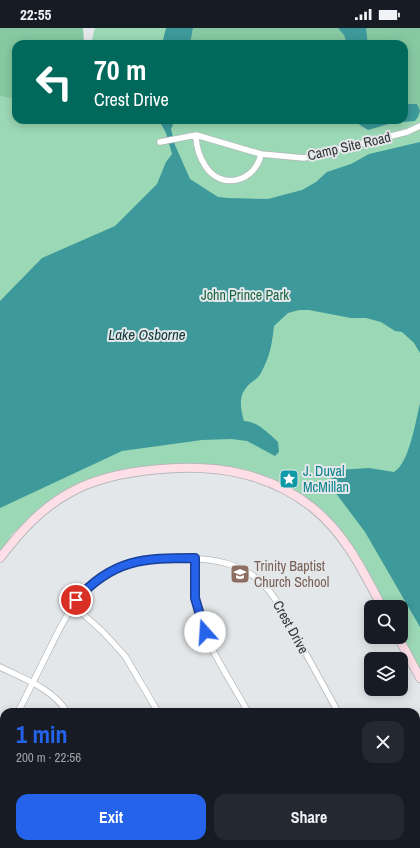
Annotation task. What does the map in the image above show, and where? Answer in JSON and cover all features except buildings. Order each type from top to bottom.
[{"type":"street","name":"Camp Site Road","points":[[160,142],[183,136],[196,135],[260,154],[304,158],[407,132],[420,126]]},
{"type":"street","points":[[407,132],[420,130]]},
{"type":"street","points":[[196,135],[200,154],[206,167],[214,175],[224,180],[240,180],[249,176],[256,169],[260,154]]},
{"type":"street","points":[[0,558],[23,529],[37,516],[70,493],[89,484],[141,472],[160,470],[225,470],[268,482],[288,492],[327,520],[351,550],[378,600]]},
{"type":"street","name":"Crest Drive","points":[[20,708],[73,605],[94,582],[120,566],[149,558],[195,558],[231,564],[243,569],[262,583],[278,602],[336,708]]},
{"type":"street","points":[[195,558],[195,598],[200,619],[210,644],[246,708]]},
{"type":"street","points":[[73,605],[104,632],[125,656],[156,708]]},
{"type":"street","points":[[402,644],[420,678]]},
{"type":"street","points":[[0,667],[53,695],[64,708]]},
{"type":"green space","points":[[0,28],[83,28],[84,40],[12,40],[12,99],[0,96]]},
{"type":"green space","name":"John Prince Park","points":[[95,28],[420,28],[420,671],[406,644],[408,644],[408,600],[381,600],[331,520],[305,496],[280,484],[180,467],[84,483],[39,510],[12,534],[0,554],[0,96],[12,99],[12,124],[408,124],[408,40],[92,40]]},
{"type":"green space","points":[[193,28],[338,28],[344,35],[346,40],[191,40]]},
{"type":"green space","points":[[366,28],[420,28],[420,111],[416,104],[408,105],[408,40],[368,40]]},
{"type":"water","points":[[166,28],[193,28],[191,40],[163,40]]},
{"type":"water","points":[[338,28],[366,28],[368,40],[346,40],[344,35]]},
{"type":"water","points":[[408,104],[417,104],[420,111],[415,121],[408,122]]},
{"type":"water","name":"Lake Osborne","points":[[161,124],[173,124],[171,129],[175,145],[190,179],[218,197],[228,198],[268,199],[302,190],[316,182],[327,172],[351,164],[369,154],[420,142],[420,353],[414,343],[402,332],[395,331],[381,322],[366,318],[351,318],[309,310],[299,310],[288,313],[274,326],[267,361],[256,379],[249,384],[243,392],[241,400],[241,409],[244,421],[254,423],[278,442],[279,452],[275,456],[247,441],[231,439],[202,440],[122,451],[0,508],[0,301],[42,258],[115,226],[157,184],[166,162],[172,154],[166,133]]},
{"type":"water","points":[[358,124],[389,124],[368,130]]},
{"type":"water","points":[[420,403],[420,627],[408,606],[408,600],[404,600],[365,532],[332,488],[330,480],[338,470],[369,468],[394,472],[404,460],[414,430]]},
{"type":"place","name":"J. Duval McMillan","points":[[289,479]]},
{"type":"place","name":"Trinity Baptist Church School","points":[[240,574]]},
{"type":"route","points":[[76,600],[94,582],[106,573],[120,566],[149,558],[195,558],[195,598],[205,632]]}]
